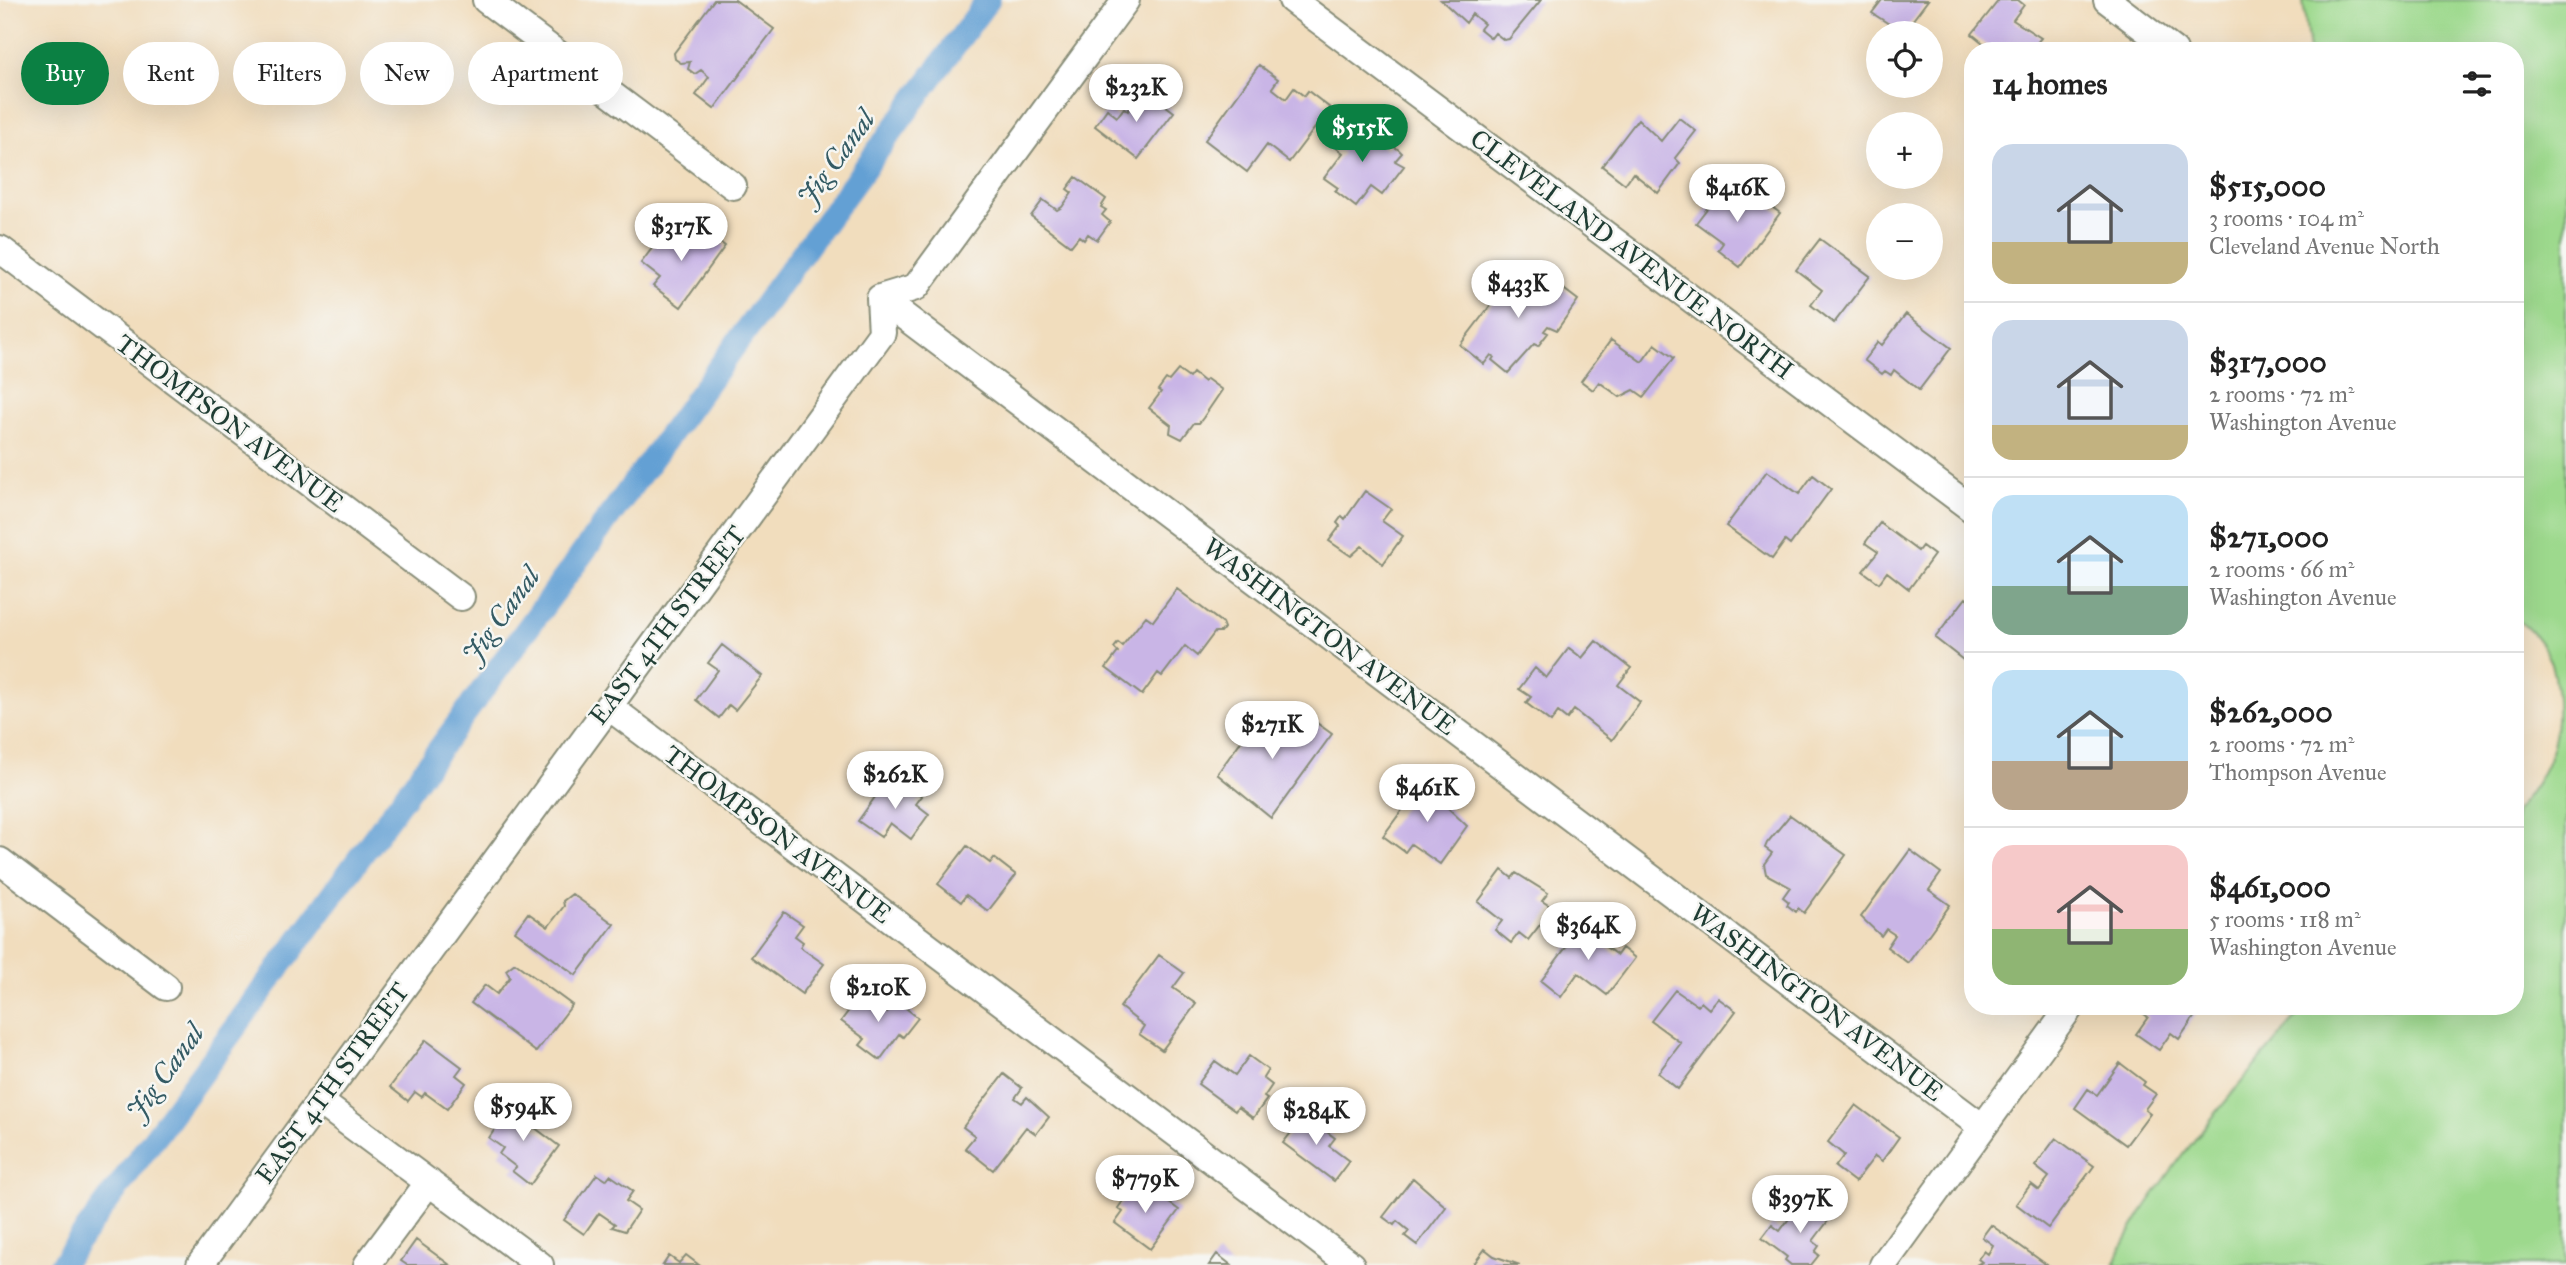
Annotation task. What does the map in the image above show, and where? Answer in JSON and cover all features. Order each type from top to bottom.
[{"type":"street","points":[[486,0],[733,186]]},
{"type":"street","points":[[880,298],[916,286],[1126,0]]},
{"type":"street","name":"CLEVELAND AVENUE NORTH","points":[[1292,0],[1964,503]]},
{"type":"street","points":[[2107,0],[2162,42]]},
{"type":"street","name":"THOMPSON AVENUE","points":[[0,249],[461,597]]},
{"type":"street","name":"EAST 4TH STREET","points":[[200,1265],[883,333],[880,298]]},
{"type":"street","name":"WASHINGTON AVENUE","points":[[880,298],[1982,1127]]},
{"type":"street","name":"THOMPSON AVENUE","points":[[608,706],[1351,1265]]},
{"type":"street","points":[[0,861],[166,987]]},
{"type":"street","points":[[1883,1265],[2064,1015]]},
{"type":"street","points":[[319,1101],[540,1265]]},
{"type":"street","points":[[367,1265],[429,1182]]},
{"type":"green space","points":[[2303,0],[2566,0],[2566,1265],[2114,1265],[2134,1225],[2176,1164],[2298,1015],[2524,1015],[2524,800],[2548,760],[2557,724],[2557,705],[2551,663],[2541,644],[2524,626],[2524,42],[2308,42]]},
{"type":"building","points":[[714,0],[735,0],[774,29],[714,109],[696,95],[709,77],[701,70],[695,74],[688,69],[690,62],[681,63],[675,59],[674,53]]},
{"type":"building","points":[[1441,0],[1541,0],[1509,39],[1504,40],[1495,33],[1491,38],[1480,29],[1484,24],[1472,14],[1466,23]]},
{"type":"building","points":[[1882,0],[1928,0],[1912,21],[1884,21],[1872,13]]},
{"type":"building","points":[[1999,0],[2018,0],[2024,5],[2013,20],[2041,38],[2038,42],[1982,42],[1972,34]]},
{"type":"building","points":[[1259,65],[1278,79],[1272,88],[1286,99],[1294,88],[1304,96],[1308,91],[1330,108],[1289,162],[1267,145],[1247,172],[1205,140]]},
{"type":"building","points":[[1145,90],[1174,112],[1138,159],[1095,126],[1107,109],[1117,117],[1124,108],[1128,111],[1132,102]]},
{"type":"building","points":[[1679,118],[1696,131],[1675,158],[1680,163],[1658,193],[1633,173],[1625,184],[1602,166],[1638,119],[1661,141]]},
{"type":"building","points":[[1348,119],[1387,149],[1390,144],[1399,150],[1402,153],[1395,161],[1404,166],[1382,195],[1371,187],[1356,207],[1335,191],[1338,188],[1324,178],[1343,153],[1330,143]]},
{"type":"building","points":[[1076,177],[1106,199],[1101,207],[1106,210],[1102,215],[1110,222],[1097,240],[1088,234],[1084,240],[1079,236],[1071,246],[1031,216],[1043,200],[1057,210],[1062,207],[1072,193],[1067,189]]},
{"type":"building","points":[[1725,185],[1752,205],[1758,197],[1780,213],[1740,267],[1718,250],[1723,243],[1696,223]]},
{"type":"building","points":[[671,223],[698,244],[707,233],[725,246],[681,307],[653,286],[660,278],[641,263]]},
{"type":"building","points":[[1820,239],[1866,273],[1867,280],[1834,323],[1811,305],[1822,290],[1796,270]]},
{"type":"building","points":[[1519,268],[1540,284],[1557,284],[1578,300],[1557,330],[1548,326],[1544,331],[1548,333],[1538,346],[1534,344],[1508,373],[1492,360],[1494,357],[1491,355],[1484,364],[1460,345]]},
{"type":"building","points":[[1906,314],[1951,348],[1919,390],[1894,370],[1891,375],[1885,371],[1882,374],[1864,360],[1878,342],[1882,345]]},
{"type":"building","points":[[1611,340],[1642,362],[1655,344],[1674,358],[1644,397],[1634,390],[1620,397],[1599,382],[1593,390],[1581,381]]},
{"type":"building","points":[[1178,370],[1189,378],[1193,373],[1204,382],[1207,379],[1222,390],[1199,423],[1194,423],[1182,439],[1170,433],[1171,425],[1149,408],[1161,392],[1158,390],[1166,379],[1169,381]]},
{"type":"building","points":[[1767,471],[1799,494],[1813,475],[1831,489],[1790,545],[1785,541],[1772,559],[1726,526]]},
{"type":"building","points":[[1365,491],[1391,509],[1382,521],[1403,536],[1383,564],[1362,546],[1351,556],[1329,541],[1340,526],[1337,523],[1342,516],[1345,519]]},
{"type":"building","points":[[1880,523],[1918,551],[1922,546],[1934,555],[1909,589],[1887,572],[1879,583],[1863,571],[1878,552],[1865,543]]},
{"type":"building","points":[[1177,589],[1222,623],[1224,628],[1221,632],[1215,632],[1197,656],[1185,646],[1162,676],[1158,673],[1142,695],[1106,668],[1118,652],[1114,648],[1118,643],[1122,646],[1146,616],[1153,621]]},
{"type":"building","points":[[1964,601],[1964,661],[1935,638]]},
{"type":"building","points":[[1596,641],[1631,668],[1618,685],[1640,702],[1612,740],[1574,710],[1567,719],[1558,712],[1551,722],[1526,703],[1531,697],[1519,689],[1535,668],[1546,678],[1569,648],[1582,658]]},
{"type":"building","points":[[722,645],[762,676],[735,710],[729,705],[719,718],[696,700],[718,670],[708,663]]},
{"type":"building","points":[[1263,711],[1285,723],[1283,727],[1292,734],[1295,731],[1303,737],[1314,721],[1332,734],[1271,818],[1217,774]]},
{"type":"building","points":[[1425,779],[1448,796],[1440,807],[1446,806],[1467,826],[1440,864],[1411,844],[1405,852],[1383,836]]},
{"type":"building","points":[[885,783],[897,791],[903,783],[922,796],[916,804],[929,814],[911,839],[890,823],[881,837],[858,821]]},
{"type":"building","points":[[1790,815],[1846,855],[1804,913],[1798,908],[1796,912],[1787,905],[1789,902],[1783,897],[1790,887],[1766,874],[1764,864],[1772,853],[1765,848],[1767,843]]},
{"type":"building","points":[[967,846],[990,863],[994,858],[1016,875],[988,911],[966,895],[961,902],[938,884]]},
{"type":"building","points":[[1910,850],[1941,873],[1929,890],[1950,905],[1908,963],[1887,947],[1895,935],[1886,929],[1881,936],[1861,917]]},
{"type":"building","points":[[1502,870],[1512,878],[1516,873],[1548,893],[1542,901],[1553,908],[1528,940],[1519,933],[1511,943],[1495,930],[1502,921],[1478,902]]},
{"type":"building","points":[[572,894],[614,924],[576,975],[515,931],[528,913],[548,927],[564,906],[563,901]]},
{"type":"building","points":[[784,912],[803,925],[795,936],[803,942],[800,947],[824,964],[802,994],[751,957]]},
{"type":"building","points":[[1587,919],[1611,936],[1603,945],[1617,955],[1622,948],[1635,958],[1607,995],[1578,973],[1561,997],[1541,981]]},
{"type":"building","points":[[1159,955],[1184,973],[1173,988],[1196,1004],[1162,1050],[1139,1034],[1144,1026],[1120,1007]]},
{"type":"building","points":[[515,963],[572,1005],[536,1052],[471,1003],[485,985],[497,994],[510,977],[506,970]]},
{"type":"building","points":[[1675,990],[1698,1006],[1701,1002],[1709,1009],[1718,998],[1736,1011],[1678,1089],[1658,1073],[1681,1043],[1651,1021]]},
{"type":"building","points":[[862,993],[887,1012],[896,1000],[918,1018],[903,1037],[899,1034],[880,1060],[860,1045],[865,1039],[841,1021]]},
{"type":"building","points":[[2145,1015],[2196,1015],[2179,1039],[2171,1033],[2159,1050],[2136,1034],[2148,1017]]},
{"type":"building","points":[[426,1040],[462,1067],[456,1075],[466,1083],[447,1109],[425,1093],[422,1097],[415,1092],[408,1101],[390,1087]]},
{"type":"building","points":[[1249,1056],[1268,1070],[1263,1078],[1272,1085],[1264,1097],[1267,1099],[1253,1118],[1238,1107],[1235,1111],[1198,1084],[1215,1061],[1235,1075]]},
{"type":"building","points":[[2120,1063],[2156,1094],[2145,1109],[2150,1113],[2126,1145],[2075,1108],[2088,1089],[2097,1095]]},
{"type":"building","points":[[1004,1074],[1022,1088],[1015,1098],[1022,1103],[1027,1097],[1049,1117],[1036,1134],[1026,1127],[993,1170],[965,1148],[975,1136],[963,1127]]},
{"type":"building","points":[[516,1097],[530,1107],[522,1118],[559,1146],[530,1185],[512,1171],[516,1167],[499,1154],[503,1148],[489,1138]]},
{"type":"building","points":[[1856,1105],[1899,1137],[1882,1161],[1875,1156],[1855,1182],[1835,1167],[1844,1155],[1828,1142]]},
{"type":"building","points":[[1300,1112],[1335,1138],[1329,1146],[1349,1161],[1334,1181],[1283,1143],[1300,1121],[1296,1117]]},
{"type":"building","points":[[2056,1138],[2094,1166],[2048,1228],[2016,1204],[2031,1184],[2039,1190],[2049,1177],[2035,1166]]},
{"type":"building","points":[[597,1174],[606,1180],[610,1175],[633,1191],[626,1201],[639,1210],[625,1231],[612,1227],[615,1224],[599,1213],[584,1234],[564,1220]]},
{"type":"building","points":[[1413,1178],[1446,1207],[1417,1245],[1405,1236],[1409,1231],[1397,1221],[1394,1225],[1383,1217]]},
{"type":"building","points":[[1138,1181],[1179,1210],[1150,1249],[1115,1223],[1123,1212],[1118,1208]]},
{"type":"building","points":[[1814,1199],[1834,1213],[1813,1241],[1819,1246],[1815,1252],[1819,1255],[1811,1265],[1791,1265],[1785,1260],[1787,1257],[1762,1238],[1772,1225],[1780,1231],[1796,1209],[1803,1214]]},
{"type":"building","points":[[1991,1225],[2047,1265],[1976,1265],[1982,1262],[1978,1259],[1984,1251],[1988,1254],[1993,1245],[1982,1237]]},
{"type":"building","points":[[416,1240],[450,1265],[407,1265],[401,1261]]},
{"type":"building","points":[[1485,1249],[1494,1256],[1520,1265],[1473,1265]]},
{"type":"building","points":[[1217,1254],[1231,1265],[1209,1265]]},
{"type":"building","points":[[686,1255],[699,1265],[663,1265],[669,1256],[679,1263]]},
{"type":"waterway","name":"Jig Canal","points":[[61,1265],[988,0]]}]
